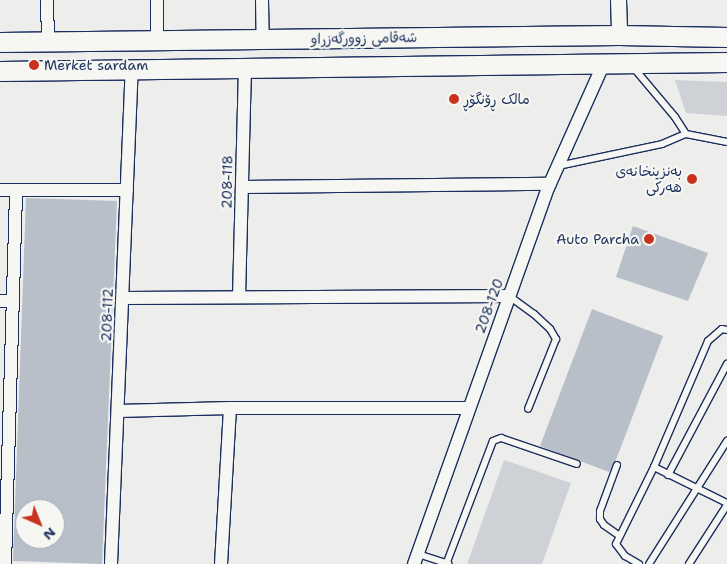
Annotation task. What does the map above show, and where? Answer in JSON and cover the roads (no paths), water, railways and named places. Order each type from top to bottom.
[{"type":"main road","name":"شەقامی زوورگەزراو","points":[[0,42],[619,34],[727,37]]},
{"type":"main road","name":"شەقامی زوورگەزراو","points":[[0,70],[727,62]]},
{"type":"street","points":[[47,0],[48,42]]},
{"type":"street","points":[[157,0],[157,40]]},
{"type":"street","points":[[262,0],[262,39]]},
{"type":"street","points":[[618,0],[619,34]]},
{"type":"street","name":"208-120","points":[[416,559],[550,184],[604,63]]},
{"type":"street","name":"208-118","points":[[239,297],[245,67]]},
{"type":"street","name":"208-112","points":[[111,564],[132,68]]},
{"type":"street","points":[[242,187],[550,184]]},
{"type":"street","points":[[0,190],[127,190]]},
{"type":"street","points":[[5,564],[6,301],[16,190]]},
{"type":"street","points":[[123,298],[509,296]]},
{"type":"street","points":[[118,411],[230,408],[469,408]]},
{"type":"street","points":[[221,564],[230,408]]},
{"type":"lane","points":[[629,63],[675,117],[686,134]]},
{"type":"lane","points":[[558,166],[662,144],[686,134],[727,142]]},
{"type":"lane","points":[[509,296],[534,314],[550,329],[556,339],[528,409]]},
{"type":"lane","points":[[639,564],[620,551],[616,544],[654,467],[708,341],[722,329],[727,330]]},
{"type":"lane","points":[[668,475],[727,364]]},
{"type":"lane","points":[[416,559],[448,563],[493,441],[501,438],[577,464]]},
{"type":"lane","points":[[649,564],[727,441]]},
{"type":"lane","points":[[617,465],[600,510],[600,519],[604,526],[620,536]]},
{"type":"lane","points":[[654,467],[727,504],[689,564]]},
{"type":"place","name":"Merket sardam","points":[[34,65]]},
{"type":"place","name":"مالک ڕۆنگۆڕ","points":[[454,99]]},
{"type":"place","name":"بەنزینخانەی هەرکی","points":[[692,179]]},
{"type":"place","name":"Auto Parcha","points":[[649,239]]}]
